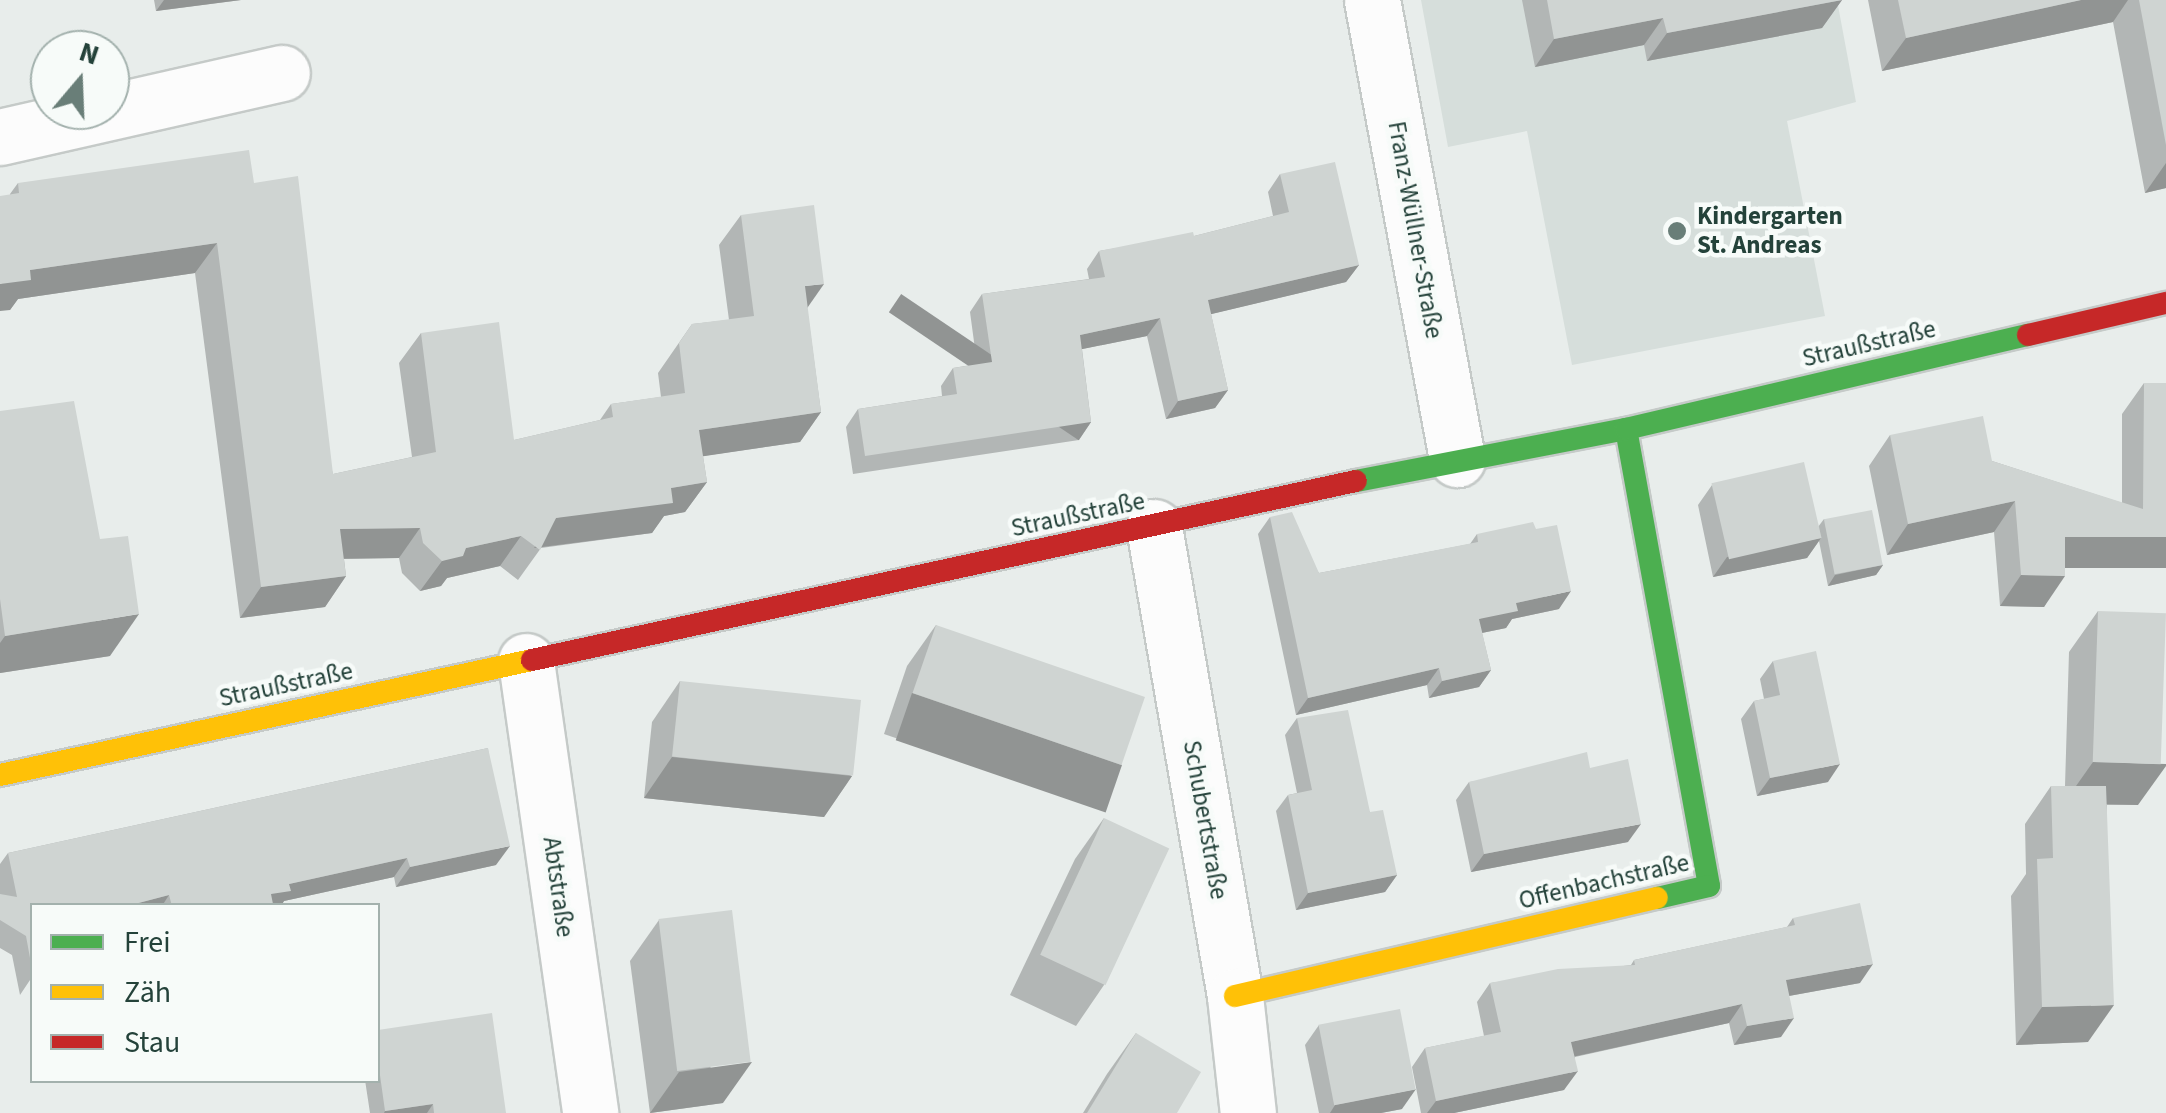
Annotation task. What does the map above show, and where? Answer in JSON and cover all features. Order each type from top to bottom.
[{"type":"street","name":"Franz-Wüllner-Straße","points":[[1372,0],[1457,459]]},
{"type":"street","points":[[0,138],[282,73]]},
{"type":"street","name":"Straußstraße","points":[[0,775],[1457,459],[1626,429],[2166,303]]},
{"type":"street","name":"Offenbachstraße","points":[[1235,996],[1709,886],[1626,429]]},
{"type":"street","name":"Schubertstraße","points":[[1154,527],[1235,996],[1248,1113]]},
{"type":"street","name":"Abtstraße","points":[[526,661],[590,1113]]},
{"type":"shaded area","name":"Kindergarten St. Andreas","points":[[1421,0],[1837,0],[1856,102],[1787,121],[1825,316],[1572,365],[1527,131],[1448,147]]},
{"type":"building","points":[[1547,0],[1842,0],[1667,33],[1663,18],[1554,39]]},
{"type":"building","points":[[1898,0],[2081,0],[1906,38]]},
{"type":"building","points":[[2139,0],[2166,0],[2166,145]]},
{"type":"building","points":[[249,150],[254,183],[298,176],[333,474],[436,452],[421,333],[499,322],[514,440],[613,417],[611,404],[685,393],[679,343],[692,324],[754,316],[741,215],[814,205],[824,284],[805,286],[821,412],[699,430],[707,482],[671,488],[673,503],[556,518],[540,550],[521,536],[466,548],[463,556],[442,561],[423,543],[420,528],[340,529],[346,576],[261,587],[217,243],[30,270],[31,280],[0,284],[0,196],[19,193],[18,183]]},
{"type":"building","points":[[1335,162],[1359,265],[1208,300],[1228,390],[1178,401],[1160,318],[1080,335],[1091,422],[865,456],[858,409],[957,394],[953,368],[992,362],[982,294],[1105,277],[1099,251],[1193,232],[1194,236],[1289,212],[1280,174]]},
{"type":"building","points":[[2144,383],[2166,383],[2166,537],[2065,537],[2065,576],[2021,575],[2015,501],[1908,524],[1890,435],[1983,416],[1992,461],[2143,509]]},
{"type":"building","points":[[74,401],[100,539],[128,536],[139,614],[5,636],[0,599],[0,411]]},
{"type":"building","points":[[1804,462],[1822,538],[1729,559],[1711,483]]},
{"type":"building","points":[[1872,510],[1883,565],[1835,574],[1824,519]]},
{"type":"building","points":[[1292,512],[1319,573],[1478,542],[1477,534],[1533,522],[1536,529],[1557,525],[1571,591],[1516,603],[1518,611],[1479,619],[1491,670],[1442,681],[1439,668],[1308,698],[1270,517]]},
{"type":"building","points":[[2098,611],[2166,613],[2161,764],[2093,762]]},
{"type":"building","points":[[936,625],[1145,697],[1122,765],[913,693]]},
{"type":"building","points":[[1816,651],[1840,764],[1770,778],[1754,701],[1780,695],[1773,661]]},
{"type":"building","points":[[680,681],[861,700],[853,776],[672,757]]},
{"type":"building","points":[[1348,710],[1370,812],[1383,810],[1397,875],[1308,893],[1288,795],[1312,790],[1297,718]]},
{"type":"building","points":[[488,748],[510,846],[410,867],[407,858],[289,884],[291,891],[271,894],[273,903],[171,903],[169,895],[138,903],[30,903],[30,958],[26,936],[0,920],[0,894],[17,897],[8,853]]},
{"type":"building","points":[[1587,752],[1590,768],[1628,759],[1641,824],[1484,854],[1469,782]]},
{"type":"building","points":[[2051,786],[2106,786],[2114,1005],[2042,1007],[2037,859],[2053,858]]},
{"type":"building","points":[[1104,818],[1169,848],[1105,985],[1040,955]]},
{"type":"building","points":[[1860,903],[1873,964],[1786,980],[1794,1018],[1747,1026],[1742,1004],[1571,1042],[1578,1071],[1436,1101],[1425,1048],[1501,1032],[1490,983],[1558,969],[1635,965],[1634,960],[1795,925],[1793,918]]},
{"type":"building","points":[[732,910],[751,1062],[677,1071],[659,919]]},
{"type":"building","points":[[1400,1009],[1416,1089],[1334,1105],[1319,1025]]},
{"type":"building","points":[[492,1013],[506,1113],[434,1113],[433,1104],[385,1111],[380,1030]]},
{"type":"building","points":[[1136,1033],[1201,1072],[1177,1113],[1087,1113]]},
{"type":"traffic: fast","points":[[1356,481],[1626,429],[2028,335]]},
{"type":"traffic: fast","points":[[1626,429],[1709,886],[1657,898]]},
{"type":"traffic: slow","points":[[0,775],[532,660]]},
{"type":"traffic: slow","points":[[1235,996],[1657,898]]},
{"type":"traffic: jam","points":[[2028,335],[2166,303]]},
{"type":"traffic: jam","points":[[532,660],[1356,481]]},
{"type":"place","name":"Kindergarten St. Andreas","points":[[1677,231]]}]
